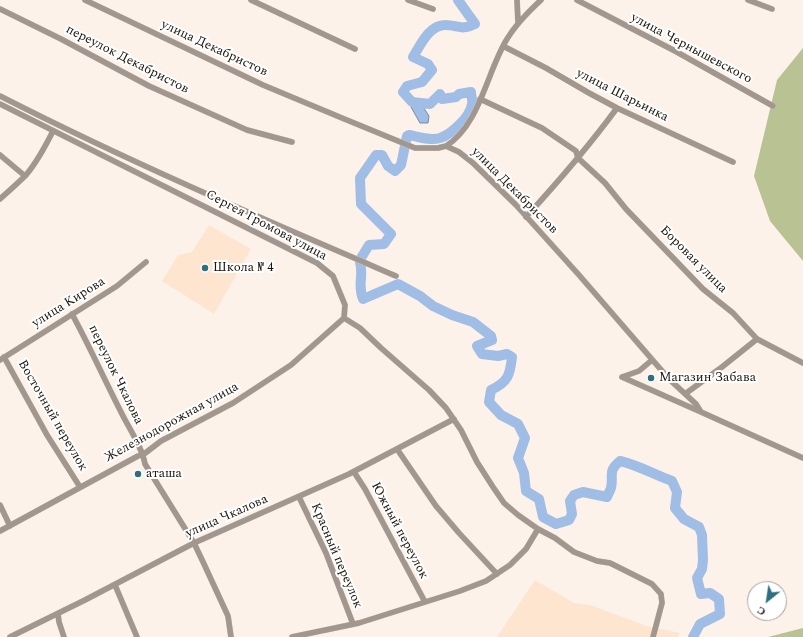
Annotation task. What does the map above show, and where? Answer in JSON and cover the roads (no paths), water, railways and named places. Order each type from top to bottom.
[{"type":"street","name":"улица Декабристов","points":[[85,0],[262,85],[415,148],[438,148],[446,146],[460,152],[516,205],[584,280],[652,360],[696,404],[701,412],[803,458]]},
{"type":"street","points":[[251,0],[355,49]]},
{"type":"street","points":[[408,0],[434,8]]},
{"type":"street","points":[[517,0],[518,22]]},
{"type":"street","points":[[446,146],[451,143],[462,131],[474,114],[506,40],[518,22],[541,0]]},
{"type":"street","name":"улица Чернышевского","points":[[577,0],[675,51],[773,106]]},
{"type":"street","points":[[748,0],[772,9]]},
{"type":"street","name":"переулок Декабристов","points":[[0,9],[61,38],[156,89],[247,130],[292,142]]},
{"type":"street","name":"улица Шарьинка","points":[[503,46],[546,68],[617,108],[733,162]]},
{"type":"street","points":[[0,96],[163,174],[274,224],[396,276]]},
{"type":"street","name":"Боровая улица","points":[[480,99],[542,128],[576,151],[578,158],[605,183],[626,209],[703,289],[733,313],[758,338],[803,363]]},
{"type":"street","name":"Сергея Громова улица","points":[[0,104],[317,263],[333,276],[345,305],[344,318]]},
{"type":"street","points":[[526,217],[595,138],[617,108]]},
{"type":"street","points":[[0,199],[25,176],[43,151],[53,131]]},
{"type":"street","points":[[0,155],[25,176]]},
{"type":"street","name":"улица Кирова","points":[[2,358],[117,286],[146,262]]},
{"type":"street","name":"переулок Чкалова","points":[[72,314],[90,346],[130,431],[144,454],[145,464],[194,543],[228,616],[231,637]]},
{"type":"street","points":[[344,318],[360,328],[429,390],[446,408],[461,430],[477,462],[504,503],[518,515],[538,529],[555,538],[574,552],[597,561],[610,563],[652,584],[661,594],[662,603],[653,637]]},
{"type":"street","name":"Железнодорожная улица","points":[[0,531],[144,454],[160,441],[233,403],[291,365],[344,318]]},
{"type":"street","points":[[685,394],[758,338]]},
{"type":"street","name":"Восточный переулок","points":[[2,358],[47,435],[80,487]]},
{"type":"street","points":[[652,360],[639,371],[622,377],[701,412]]},
{"type":"street","name":"улица Чкалова","points":[[10,637],[17,635],[115,585],[194,543],[354,472],[454,419]]},
{"type":"street","points":[[397,449],[436,506],[497,574]]},
{"type":"street","name":"Южный переулок","points":[[354,472],[365,489],[425,602]]},
{"type":"street","name":"Красный переулок","points":[[299,497],[326,553],[353,624]]},
{"type":"street","points":[[0,505],[10,526]]},
{"type":"street","points":[[292,637],[353,624],[460,591],[486,581],[510,565],[526,549],[538,529]]},
{"type":"street","points":[[115,585],[137,637]]},
{"type":"street","points":[[58,614],[64,637]]},
{"type":"water","points":[[420,102],[429,116],[428,123],[420,123],[411,107]]},
{"type":"waterway","points":[[361,258],[369,245],[384,244],[391,234],[361,204],[360,178],[376,155],[382,155],[388,166],[395,171],[401,165],[407,136],[409,135],[428,139],[436,139],[445,136],[460,124],[471,109],[471,92],[459,94],[456,97],[442,99],[440,94],[430,104],[412,102],[403,92],[407,86],[422,82],[432,70],[428,64],[413,57],[422,42],[434,28],[445,25],[466,27],[475,24],[458,0]]},
{"type":"waterway","points":[[360,262],[361,294],[363,299],[398,284],[420,296],[433,306],[452,315],[473,322],[491,336],[492,340],[477,346],[482,354],[498,356],[507,354],[512,357],[509,373],[505,381],[491,390],[489,402],[501,415],[518,424],[525,438],[518,458],[524,473],[526,491],[539,499],[543,517],[556,524],[569,520],[572,514],[570,501],[574,495],[583,492],[607,497],[612,483],[612,471],[620,461],[672,481],[677,492],[675,508],[684,519],[699,527],[702,535],[702,569],[697,578],[701,594],[710,593],[719,599],[720,614],[700,624],[693,637]]},
{"type":"place","name":"Школа № 4","points":[[205,268]]},
{"type":"place","name":"Магазин Забава","points":[[651,378]]},
{"type":"place","name":"аташа","points":[[138,474]]}]
